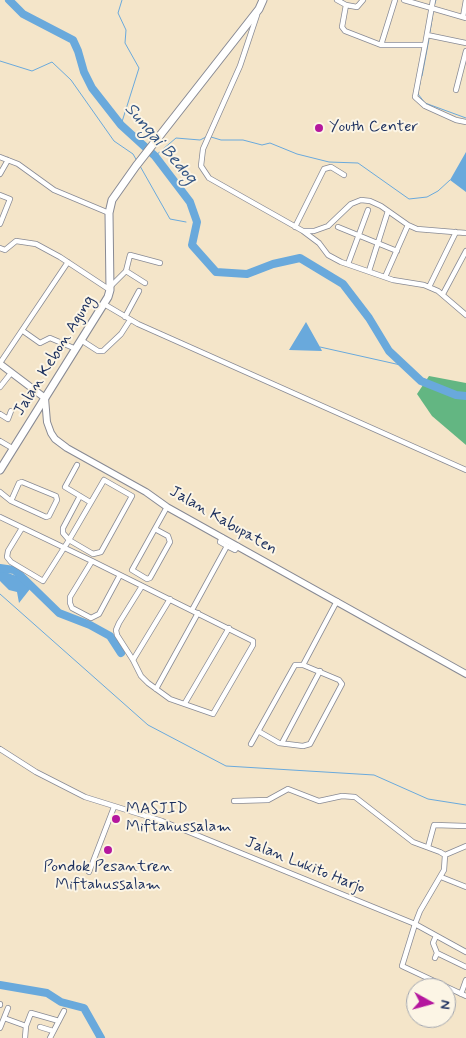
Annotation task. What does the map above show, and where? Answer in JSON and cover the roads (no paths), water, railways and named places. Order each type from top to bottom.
[{"type":"main road","name":"Jalan Kebon Agung","points":[[1,466],[104,304],[110,288],[109,214],[112,200],[136,166],[259,9],[263,0]]},
{"type":"main road","points":[[0,364],[45,398]]},
{"type":"main road","name":"Jalan Kabupaten","points":[[45,398],[47,422],[54,439],[167,507],[466,674]]},
{"type":"street","points":[[337,0],[346,5],[357,7],[363,0]]},
{"type":"street","points":[[381,45],[396,0]]},
{"type":"street","points":[[404,0],[465,17],[466,0]]},
{"type":"street","points":[[433,0],[415,97],[425,106],[456,120],[466,122]]},
{"type":"street","points":[[346,5],[343,29],[381,45],[425,45]]},
{"type":"street","points":[[259,9],[240,66],[203,149],[201,166],[209,178],[302,231],[322,246],[328,255],[385,277],[429,287],[443,294],[466,314]]},
{"type":"street","points":[[427,35],[466,43]]},
{"type":"street","points":[[456,90],[465,66],[466,51]]},
{"type":"street","points":[[0,157],[18,164],[54,190],[109,214]]},
{"type":"street","points":[[0,174],[8,160]]},
{"type":"street","points":[[295,227],[324,169],[331,167],[344,175]]},
{"type":"street","points":[[0,194],[10,199],[0,224]]},
{"type":"street","points":[[302,231],[314,231],[328,226],[351,204],[361,200],[370,201],[408,225],[424,230],[466,233]]},
{"type":"street","points":[[348,264],[368,210]]},
{"type":"street","points":[[369,271],[388,211]]},
{"type":"street","points":[[385,277],[408,225]]},
{"type":"street","points":[[338,227],[397,251]]},
{"type":"street","points":[[429,287],[456,232]]},
{"type":"street","points":[[0,248],[5,250],[16,241],[32,243],[68,262],[110,288],[126,271],[130,255],[160,263]]},
{"type":"street","points":[[443,294],[465,254]]},
{"type":"street","points":[[0,364],[68,262]]},
{"type":"street","points":[[126,271],[146,282]]},
{"type":"street","points":[[81,340],[98,351],[103,351],[121,334],[139,291]]},
{"type":"street","points":[[104,304],[127,319],[466,470]]},
{"type":"street","points":[[22,331],[40,343],[50,338],[76,349]]},
{"type":"street","points":[[0,387],[11,373]]},
{"type":"street","points":[[0,414],[8,418],[11,411]]},
{"type":"street","points":[[0,441],[12,448]]},
{"type":"street","points":[[77,465],[65,487],[90,502]]},
{"type":"street","points":[[22,528],[8,551],[7,557],[40,580],[47,578],[69,540],[90,502],[104,480],[132,496],[98,554],[69,540],[63,533],[63,528],[80,496]]},
{"type":"street","points":[[0,492],[11,501],[48,517],[57,500],[56,496],[22,482],[19,483],[11,501]]},
{"type":"street","points":[[155,529],[168,536],[170,542],[150,578],[147,579],[132,570],[167,507]]},
{"type":"street","points":[[0,517],[248,637],[254,642],[215,712],[208,714],[185,703],[170,699],[141,676],[116,630],[142,586]]},
{"type":"street","points":[[222,537],[220,542],[227,546],[235,550],[238,546]]},
{"type":"street","points":[[192,610],[227,546]]},
{"type":"street","points":[[92,561],[70,597],[72,608],[91,618],[99,614],[120,575]]},
{"type":"street","points":[[133,660],[170,599]]},
{"type":"street","points":[[303,665],[337,601]]},
{"type":"street","points":[[156,689],[198,613]]},
{"type":"street","points":[[185,703],[228,628]]},
{"type":"street","points":[[251,744],[258,731],[295,665],[303,665],[320,671],[339,680],[342,684],[310,744],[303,746],[282,743],[258,731]]},
{"type":"street","points":[[282,743],[320,671]]},
{"type":"street","name":"Jalan Lukito Harjo","points":[[0,749],[65,788],[114,807],[162,821],[415,924],[466,952]]},
{"type":"street","points":[[234,801],[268,800],[288,789],[319,801],[342,796],[355,797],[412,842],[445,854],[466,846]]},
{"type":"street","points":[[89,872],[114,807]]},
{"type":"street","points":[[428,847],[434,825],[466,826]]},
{"type":"street","points":[[445,854],[445,866],[441,877],[420,911],[402,966],[464,995],[466,980]]},
{"type":"street","points":[[441,877],[466,887]]},
{"type":"street","points":[[436,936],[433,943],[436,956],[466,967]]},
{"type":"street","points":[[0,1028],[8,1008]]},
{"type":"street","points":[[50,1038],[64,1011]]},
{"type":"street","points":[[26,1038],[26,1026],[31,1013],[59,1022]]},
{"type":"street","points":[[4,1018],[26,1026]]},
{"type":"street","points":[[40,1027],[53,1031]]},
{"type":"water","points":[[466,152],[466,192],[450,180]]},
{"type":"water","points":[[306,322],[320,347],[322,351],[289,350]]},
{"type":"water","points":[[0,570],[19,577],[30,589],[19,603],[17,592],[9,590],[0,581]]},
{"type":"waterway","name":"Sungai Bedog","points":[[9,0],[23,14],[73,40],[84,72],[92,88],[121,125],[155,156],[190,202],[197,222],[192,245],[216,272],[247,274],[273,264],[300,258],[343,284],[369,318],[389,351],[421,381],[456,395],[466,396]]},
{"type":"waterway","points":[[121,125],[139,68],[125,43],[126,30],[118,13],[122,0]]},
{"type":"waterway","points":[[434,6],[436,0]]},
{"type":"waterway","points":[[430,32],[433,13]]},
{"type":"waterway","points":[[422,76],[429,39]]},
{"type":"waterway","points":[[0,61],[32,71],[52,62],[71,80],[114,141],[133,154],[137,161]]},
{"type":"waterway","points":[[420,83],[418,94],[425,103],[466,118]]},
{"type":"waterway","points":[[155,156],[176,138],[200,140],[206,137]]},
{"type":"waterway","points":[[211,137],[221,140],[243,140],[262,145],[270,143],[297,154],[329,162],[358,163],[409,199],[427,197],[438,191],[450,180]]},
{"type":"waterway","points":[[140,166],[170,219],[186,222]]},
{"type":"waterway","points":[[320,347],[405,366]]},
{"type":"waterway","points":[[0,568],[14,570],[59,613],[90,625],[110,636],[121,653]]},
{"type":"waterway","points":[[0,594],[148,725],[226,766],[374,775],[428,799],[466,805]]},
{"type":"waterway","points":[[0,985],[47,993],[61,1002],[84,1008],[101,1038]]},
{"type":"place","name":"Youth Center","points":[[319,128]]},
{"type":"place","name":"MASJID Miftahussalam","points":[[116,819]]},
{"type":"place","name":"Pondok Pesantren Miftahussalam","points":[[108,850]]}]
